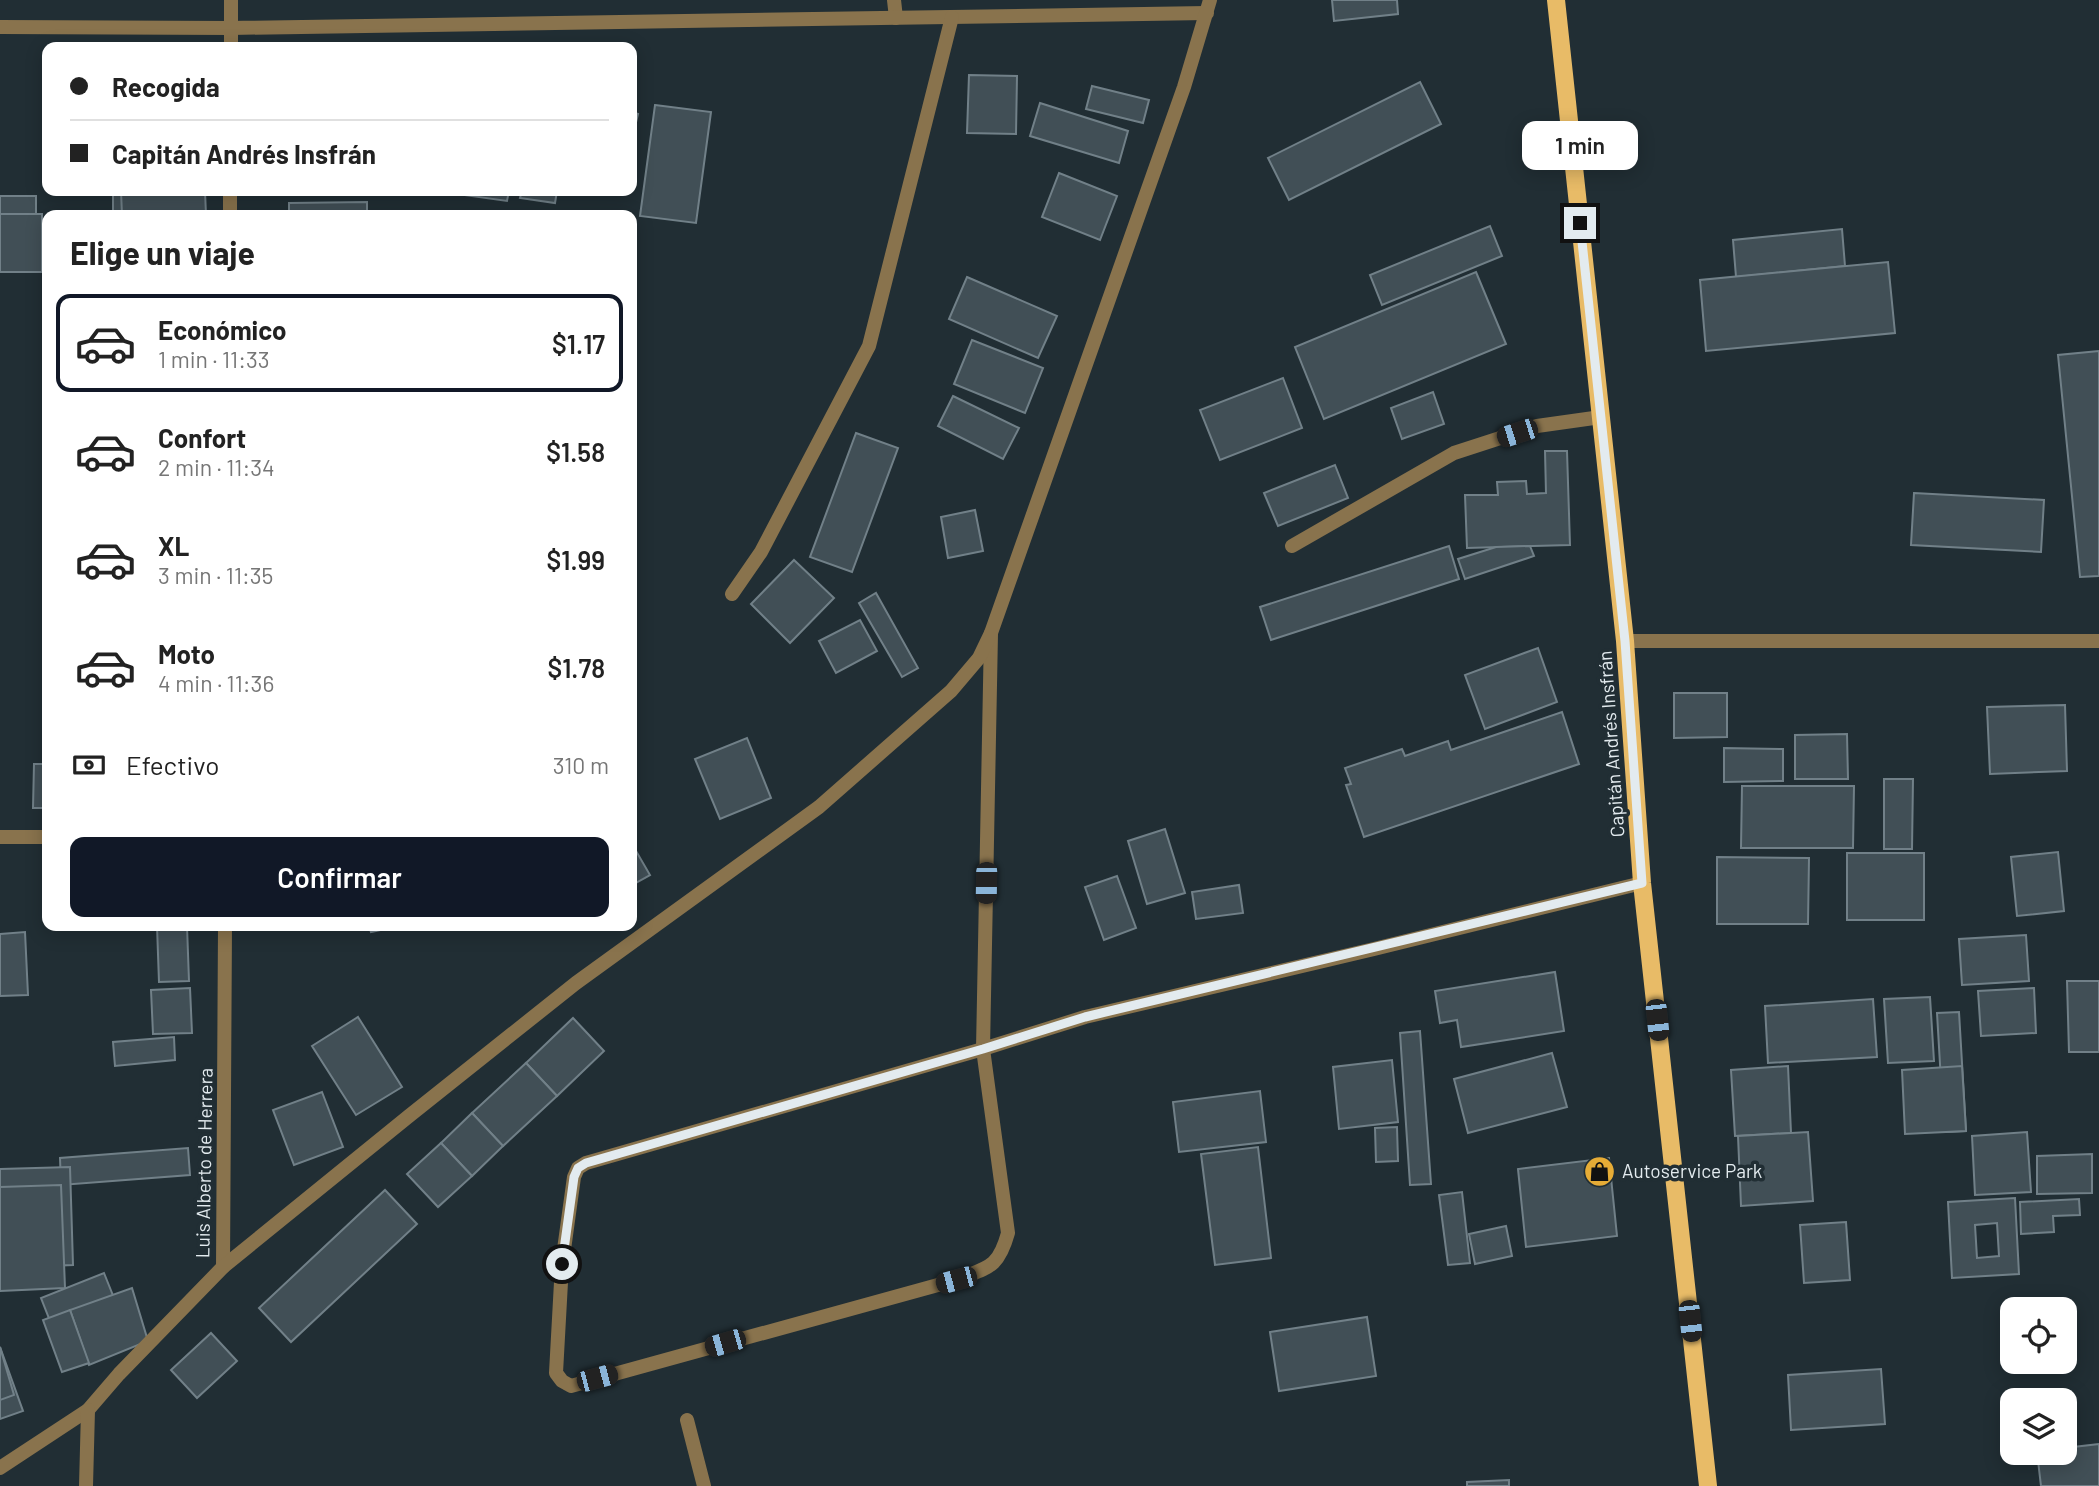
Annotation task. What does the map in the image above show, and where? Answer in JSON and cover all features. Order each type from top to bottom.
[{"type":"main road","name":"Capitán Andrés Insfrán","points":[[1556,0],[1625,641],[1642,883],[1708,1486]]},
{"type":"street","points":[[231,0],[231,42]]},
{"type":"street","points":[[894,0],[896,18]]},
{"type":"street","points":[[0,27],[231,28],[896,18],[1209,6],[1184,88],[979,658],[951,691],[819,807],[576,983],[223,1266]]},
{"type":"street","points":[[732,594],[761,552],[869,346],[953,17]]},
{"type":"street","points":[[1293,546],[1454,453],[1538,426],[1601,417]]},
{"type":"street","points":[[990,633],[983,1049],[1008,1233],[1003,1250],[993,1265],[956,1280],[571,1386],[562,1381],[556,1373],[562,1264],[574,1177],[578,1168],[586,1163],[983,1049],[1085,1017],[1642,883]]},
{"type":"street","points":[[1625,641],[2099,641]]},
{"type":"street","points":[[0,837],[42,837]]},
{"type":"street","name":"Luis Alberto de Herrera","points":[[0,1468],[88,1410],[223,1266],[225,931]]},
{"type":"street","points":[[86,1486],[88,1410]]},
{"type":"street","points":[[687,1420],[704,1486]]},
{"type":"building","points":[[1332,0],[1397,0],[1398,14],[1334,21]]},
{"type":"building","points":[[969,75],[1017,76],[1016,134],[967,133]]},
{"type":"building","points":[[1420,82],[1441,124],[1289,200],[1268,158]]},
{"type":"building","points":[[1092,86],[1149,100],[1143,123],[1086,109]]},
{"type":"building","points":[[1040,103],[1128,131],[1119,163],[1030,136]]},
{"type":"building","points":[[655,105],[711,112],[696,223],[640,216]]},
{"type":"building","points":[[1059,173],[1117,196],[1100,240],[1042,217]]},
{"type":"building","points":[[0,196],[36,196],[36,242],[0,242]]},
{"type":"building","points":[[113,196],[176,196],[176,210],[113,210]]},
{"type":"building","points":[[121,196],[205,196],[206,210],[122,210]]},
{"type":"building","points":[[471,196],[508,196],[507,201]]},
{"type":"building","points":[[521,196],[556,196],[555,203]]},
{"type":"building","points":[[367,202],[367,210],[289,210],[289,203]]},
{"type":"building","points":[[0,214],[42,214],[42,272],[0,272]]},
{"type":"building","points":[[1490,226],[1502,256],[1382,305],[1370,275]]},
{"type":"building","points":[[1842,229],[1845,266],[1736,277],[1733,240]]},
{"type":"building","points":[[1888,262],[1895,333],[1706,351],[1700,280]]},
{"type":"building","points":[[1476,272],[1506,344],[1324,419],[1295,347]]},
{"type":"building","points":[[967,277],[1057,316],[1038,358],[949,319]]},
{"type":"building","points":[[972,340],[1043,368],[1025,413],[954,384]]},
{"type":"building","points":[[2099,351],[2099,576],[2080,577],[2058,355]]},
{"type":"building","points":[[1283,378],[1302,428],[1220,460],[1200,410]]},
{"type":"building","points":[[1433,392],[1444,424],[1402,439],[1391,408]]},
{"type":"building","points":[[953,396],[1019,428],[1003,459],[938,426]]},
{"type":"building","points":[[856,433],[898,448],[852,572],[810,557]]},
{"type":"building","points":[[1545,451],[1567,451],[1570,545],[1467,548],[1465,495],[1498,495],[1497,482],[1526,481],[1527,494],[1546,493]]},
{"type":"building","points":[[1335,465],[1348,498],[1278,526],[1264,493]]},
{"type":"building","points":[[1914,493],[2044,500],[2041,552],[1911,545]]},
{"type":"building","points":[[975,510],[983,551],[948,558],[941,517]]},
{"type":"building","points":[[1449,546],[1459,579],[1271,640],[1260,607]]},
{"type":"building","points":[[1530,546],[1534,556],[1465,579],[1458,559],[1496,547]]},
{"type":"building","points":[[794,560],[834,598],[790,643],[751,604]]},
{"type":"building","points":[[876,593],[918,668],[902,677],[859,603]]},
{"type":"building","points":[[860,620],[877,651],[836,673],[819,641]]},
{"type":"building","points":[[1538,648],[1557,702],[1485,729],[1465,675]]},
{"type":"building","points":[[1674,693],[1727,693],[1727,737],[1674,738]]},
{"type":"building","points":[[2065,705],[2067,771],[1990,774],[1987,707]]},
{"type":"building","points":[[1562,712],[1579,764],[1364,837],[1346,785],[1351,784],[1345,768],[1402,749],[1405,756],[1448,741],[1451,750]]},
{"type":"building","points":[[1847,734],[1848,779],[1795,779],[1795,735]]},
{"type":"building","points":[[747,738],[771,798],[720,819],[695,759]]},
{"type":"building","points":[[1724,748],[1783,749],[1783,781],[1724,782]]},
{"type":"building","points":[[34,764],[42,764],[42,808],[33,808]]},
{"type":"building","points":[[1884,779],[1913,779],[1912,849],[1884,849]]},
{"type":"building","points":[[1742,786],[1854,786],[1853,848],[1741,848]]},
{"type":"building","points":[[1165,829],[1185,893],[1147,904],[1128,841]]},
{"type":"building","points":[[2058,852],[2064,911],[2017,916],[2011,857]]},
{"type":"building","points":[[637,853],[650,875],[637,882]]},
{"type":"building","points":[[1847,853],[1924,853],[1924,920],[1847,920]]},
{"type":"building","points":[[1717,857],[1809,858],[1808,924],[1717,924]]},
{"type":"building","points":[[1117,876],[1136,928],[1104,940],[1085,887]]},
{"type":"building","points":[[1239,885],[1243,913],[1196,919],[1192,892]]},
{"type":"building","points":[[157,931],[187,931],[189,981],[159,982]]},
{"type":"building","points":[[25,932],[28,995],[0,996],[0,934]]},
{"type":"building","points":[[2026,935],[2029,981],[1962,985],[1959,939]]},
{"type":"building","points":[[1555,972],[1564,1031],[1461,1047],[1457,1020],[1440,1023],[1435,991]]},
{"type":"building","points":[[2067,981],[2099,981],[2099,1052],[2069,1052]]},
{"type":"building","points":[[190,988],[192,1033],[153,1034],[151,990]]},
{"type":"building","points":[[2034,988],[2036,1033],[1981,1036],[1978,991]]},
{"type":"building","points":[[1930,997],[1934,1061],[1888,1063],[1884,999]]},
{"type":"building","points":[[1873,999],[1877,1057],[1768,1063],[1765,1006]]},
{"type":"building","points":[[1959,1012],[1966,1131],[1944,1132],[1937,1013]]},
{"type":"building","points":[[358,1017],[402,1087],[356,1115],[312,1046]]},
{"type":"building","points":[[573,1018],[604,1051],[557,1096],[526,1063]]},
{"type":"building","points":[[1420,1031],[1431,1184],[1410,1185],[1400,1033]]},
{"type":"building","points":[[174,1037],[175,1060],[115,1066],[113,1042]]},
{"type":"building","points":[[1552,1053],[1567,1107],[1468,1133],[1454,1079]]},
{"type":"building","points":[[1392,1060],[1398,1122],[1339,1129],[1333,1067]]},
{"type":"building","points":[[526,1063],[557,1096],[503,1146],[472,1113]]},
{"type":"building","points":[[1788,1066],[1791,1133],[1735,1136],[1731,1070]]},
{"type":"building","points":[[1962,1066],[1966,1131],[1905,1134],[1902,1070]]},
{"type":"building","points":[[1260,1091],[1266,1142],[1179,1152],[1173,1102]]},
{"type":"building","points":[[322,1092],[343,1147],[294,1165],[273,1110]]},
{"type":"building","points":[[472,1113],[503,1146],[472,1176],[441,1143]]},
{"type":"building","points":[[1397,1127],[1398,1161],[1376,1162],[1375,1128]]},
{"type":"building","points":[[1808,1132],[1813,1201],[1741,1206],[1738,1136]]},
{"type":"building","points":[[2027,1132],[2031,1192],[1975,1195],[1972,1136]]},
{"type":"building","points":[[441,1143],[472,1176],[438,1207],[407,1174]]},
{"type":"building","points":[[1258,1147],[1271,1258],[1215,1265],[1201,1154]]},
{"type":"building","points":[[188,1148],[190,1175],[61,1185],[60,1158]]},
{"type":"building","points":[[2092,1154],[2092,1193],[2037,1194],[2037,1156]]},
{"type":"building","points":[[1609,1158],[1617,1236],[1526,1247],[1518,1169]]},
{"type":"building","points":[[70,1167],[73,1265],[0,1268],[0,1169]]},
{"type":"building","points":[[61,1185],[65,1288],[0,1291],[0,1187]]},
{"type":"building","points":[[385,1190],[417,1224],[291,1342],[259,1308]]},
{"type":"building","points":[[1462,1192],[1470,1263],[1448,1265],[1439,1195]]},
{"type":"building","points":[[2015,1198],[2019,1274],[1952,1278],[1948,1202]],"holes":[[[1997,1223],[1999,1256],[1977,1258],[1975,1225]]]},
{"type":"building","points":[[2079,1199],[2080,1215],[2053,1216],[2054,1232],[2021,1234],[2020,1202]]},
{"type":"building","points":[[1846,1222],[1850,1280],[1804,1283],[1800,1225]]},
{"type":"building","points":[[1506,1226],[1512,1256],[1475,1264],[1469,1234]]},
{"type":"building","points":[[104,1273],[126,1328],[63,1354],[41,1298]]},
{"type":"building","points":[[132,1288],[148,1341],[89,1365],[70,1310]]},
{"type":"building","points":[[70,1310],[89,1363],[62,1372],[43,1320]]},
{"type":"building","points":[[1367,1317],[1376,1376],[1279,1391],[1270,1332]]},
{"type":"building","points":[[211,1333],[237,1361],[197,1398],[171,1370]]},
{"type":"building","points":[[0,1347],[23,1411],[0,1419]]},
{"type":"building","points":[[0,1347],[14,1395],[0,1400]]},
{"type":"building","points":[[1881,1369],[1885,1424],[1791,1430],[1788,1375]]},
{"type":"building","points":[[2099,1444],[2099,1486],[2041,1486],[2039,1465],[2077,1465],[2077,1447]]},
{"type":"building","points":[[1509,1480],[1509,1486],[1467,1486],[1467,1482]]},
{"type":"place","name":"Autoservice Park","points":[[1599,1171]]},
{"type":"route","points":[[562,1264],[574,1177],[578,1168],[586,1163],[1085,1017],[1642,883],[1625,641],[1580,223]]}]
